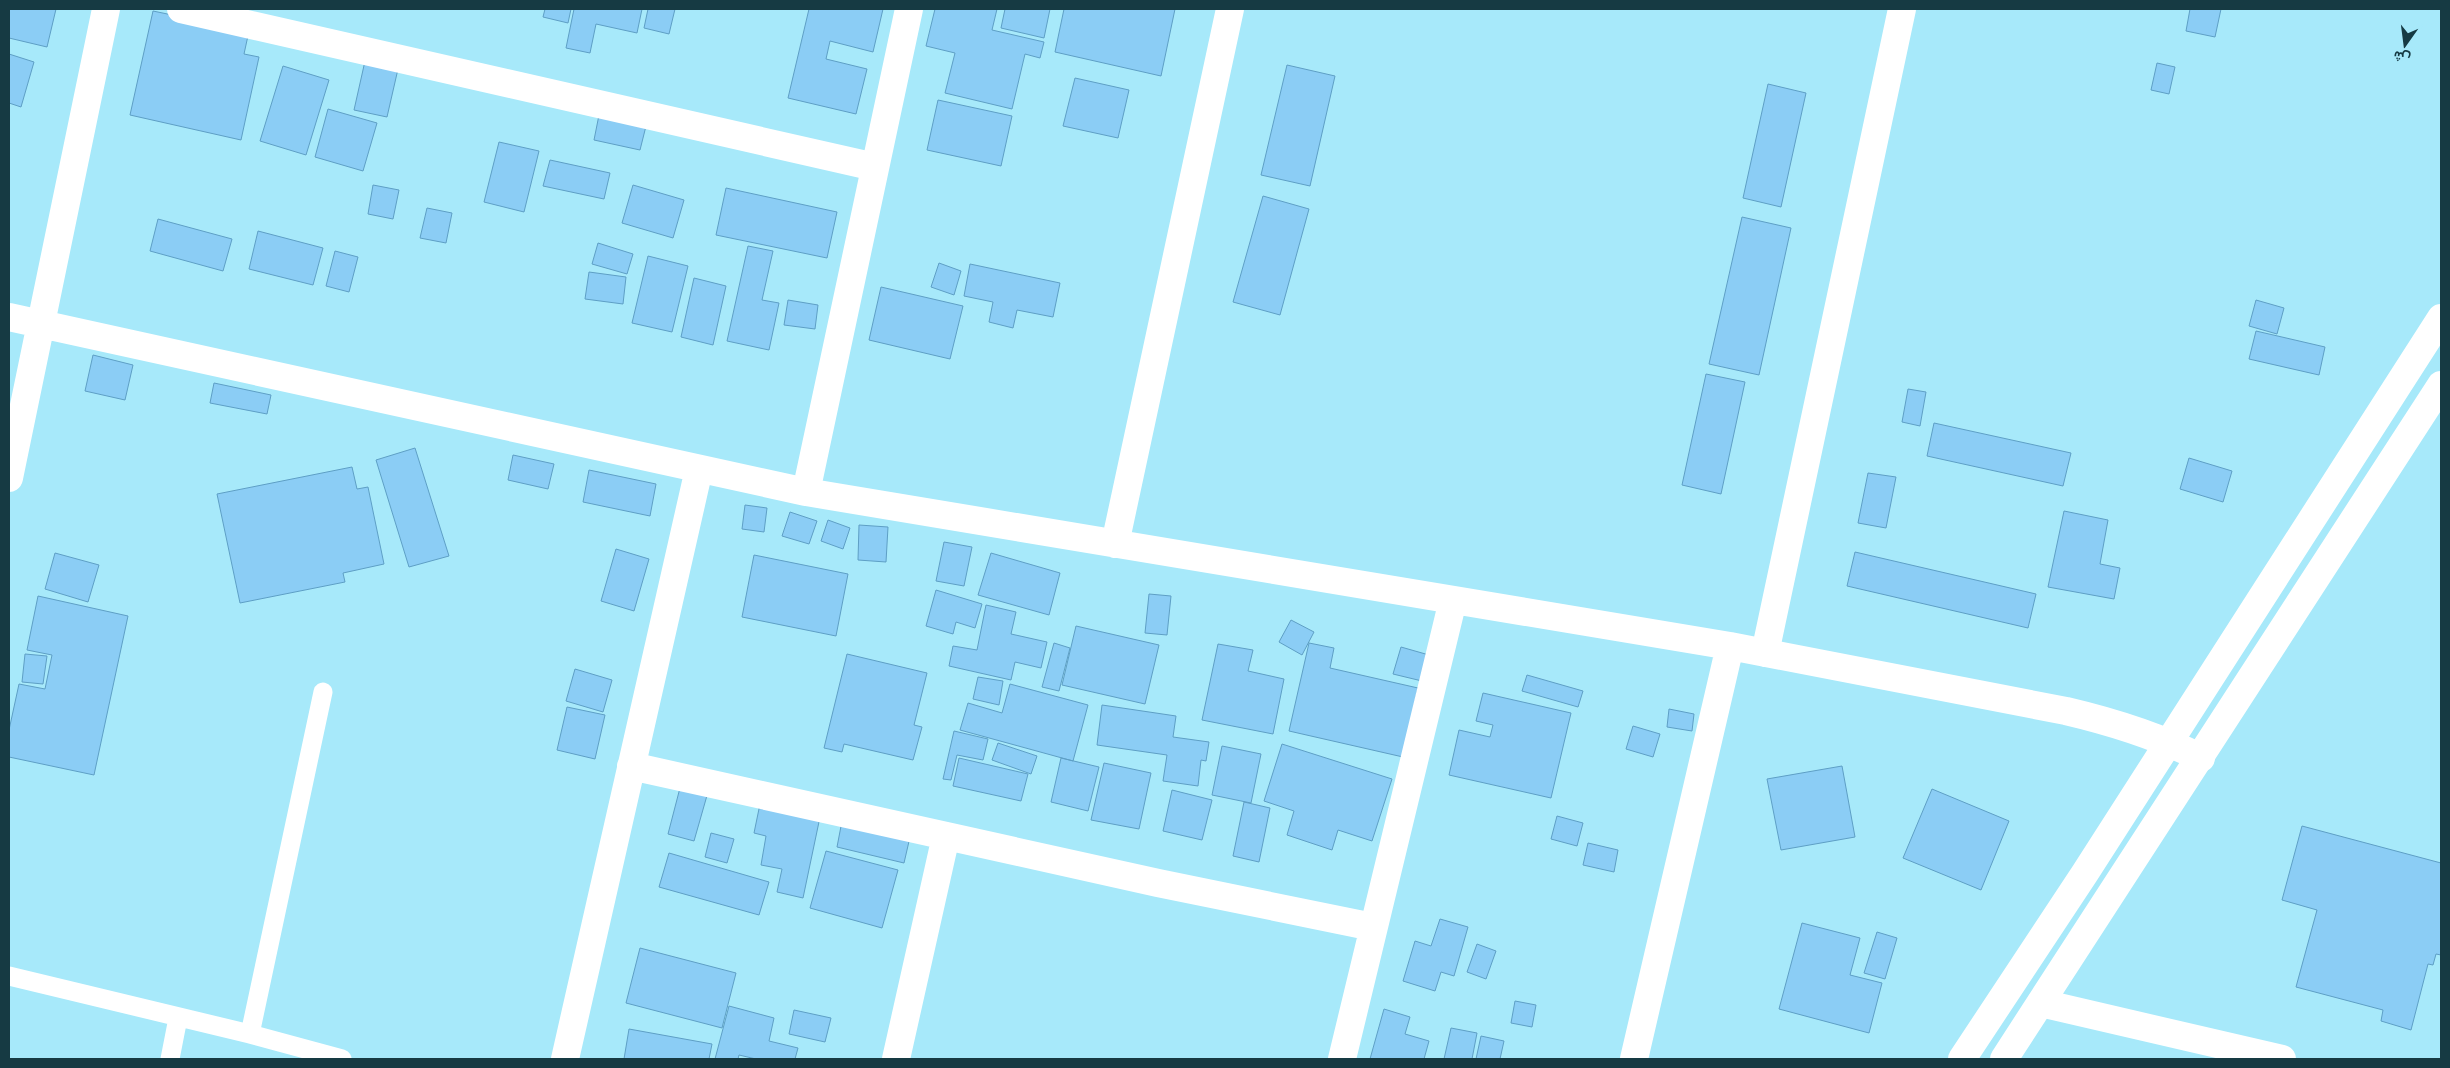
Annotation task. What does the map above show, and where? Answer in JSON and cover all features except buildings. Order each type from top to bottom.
[{"type":"street","points":[[9,478],[106,9]]},
{"type":"street","points":[[181,9],[875,167]]},
{"type":"street","points":[[806,492],[909,9]]},
{"type":"street","points":[[1115,544],[1230,9]]},
{"type":"street","points":[[1765,653],[1902,9]]},
{"type":"street","points":[[9,318],[806,492],[1730,646],[2066,710],[2119,724],[2169,741],[2201,758]]},
{"type":"street","points":[[1962,1059],[2441,318]]},
{"type":"street","points":[[2004,1059],[2201,758],[2441,385]]},
{"type":"street","points":[[565,1059],[698,469]]},
{"type":"street","points":[[1342,1059],[1453,600]]},
{"type":"street","points":[[1634,1059],[1730,646]]},
{"type":"street","points":[[631,766],[1158,884],[1373,927]]},
{"type":"street","points":[[898,1059],[946,836]]},
{"type":"street","points":[[2042,1003],[2282,1059]]},
{"type":"lane","points":[[250,1034],[323,692]]},
{"type":"lane","points":[[9,976],[250,1034],[342,1059]]},
{"type":"lane","points":[[170,1059],[178,1018]]}]
